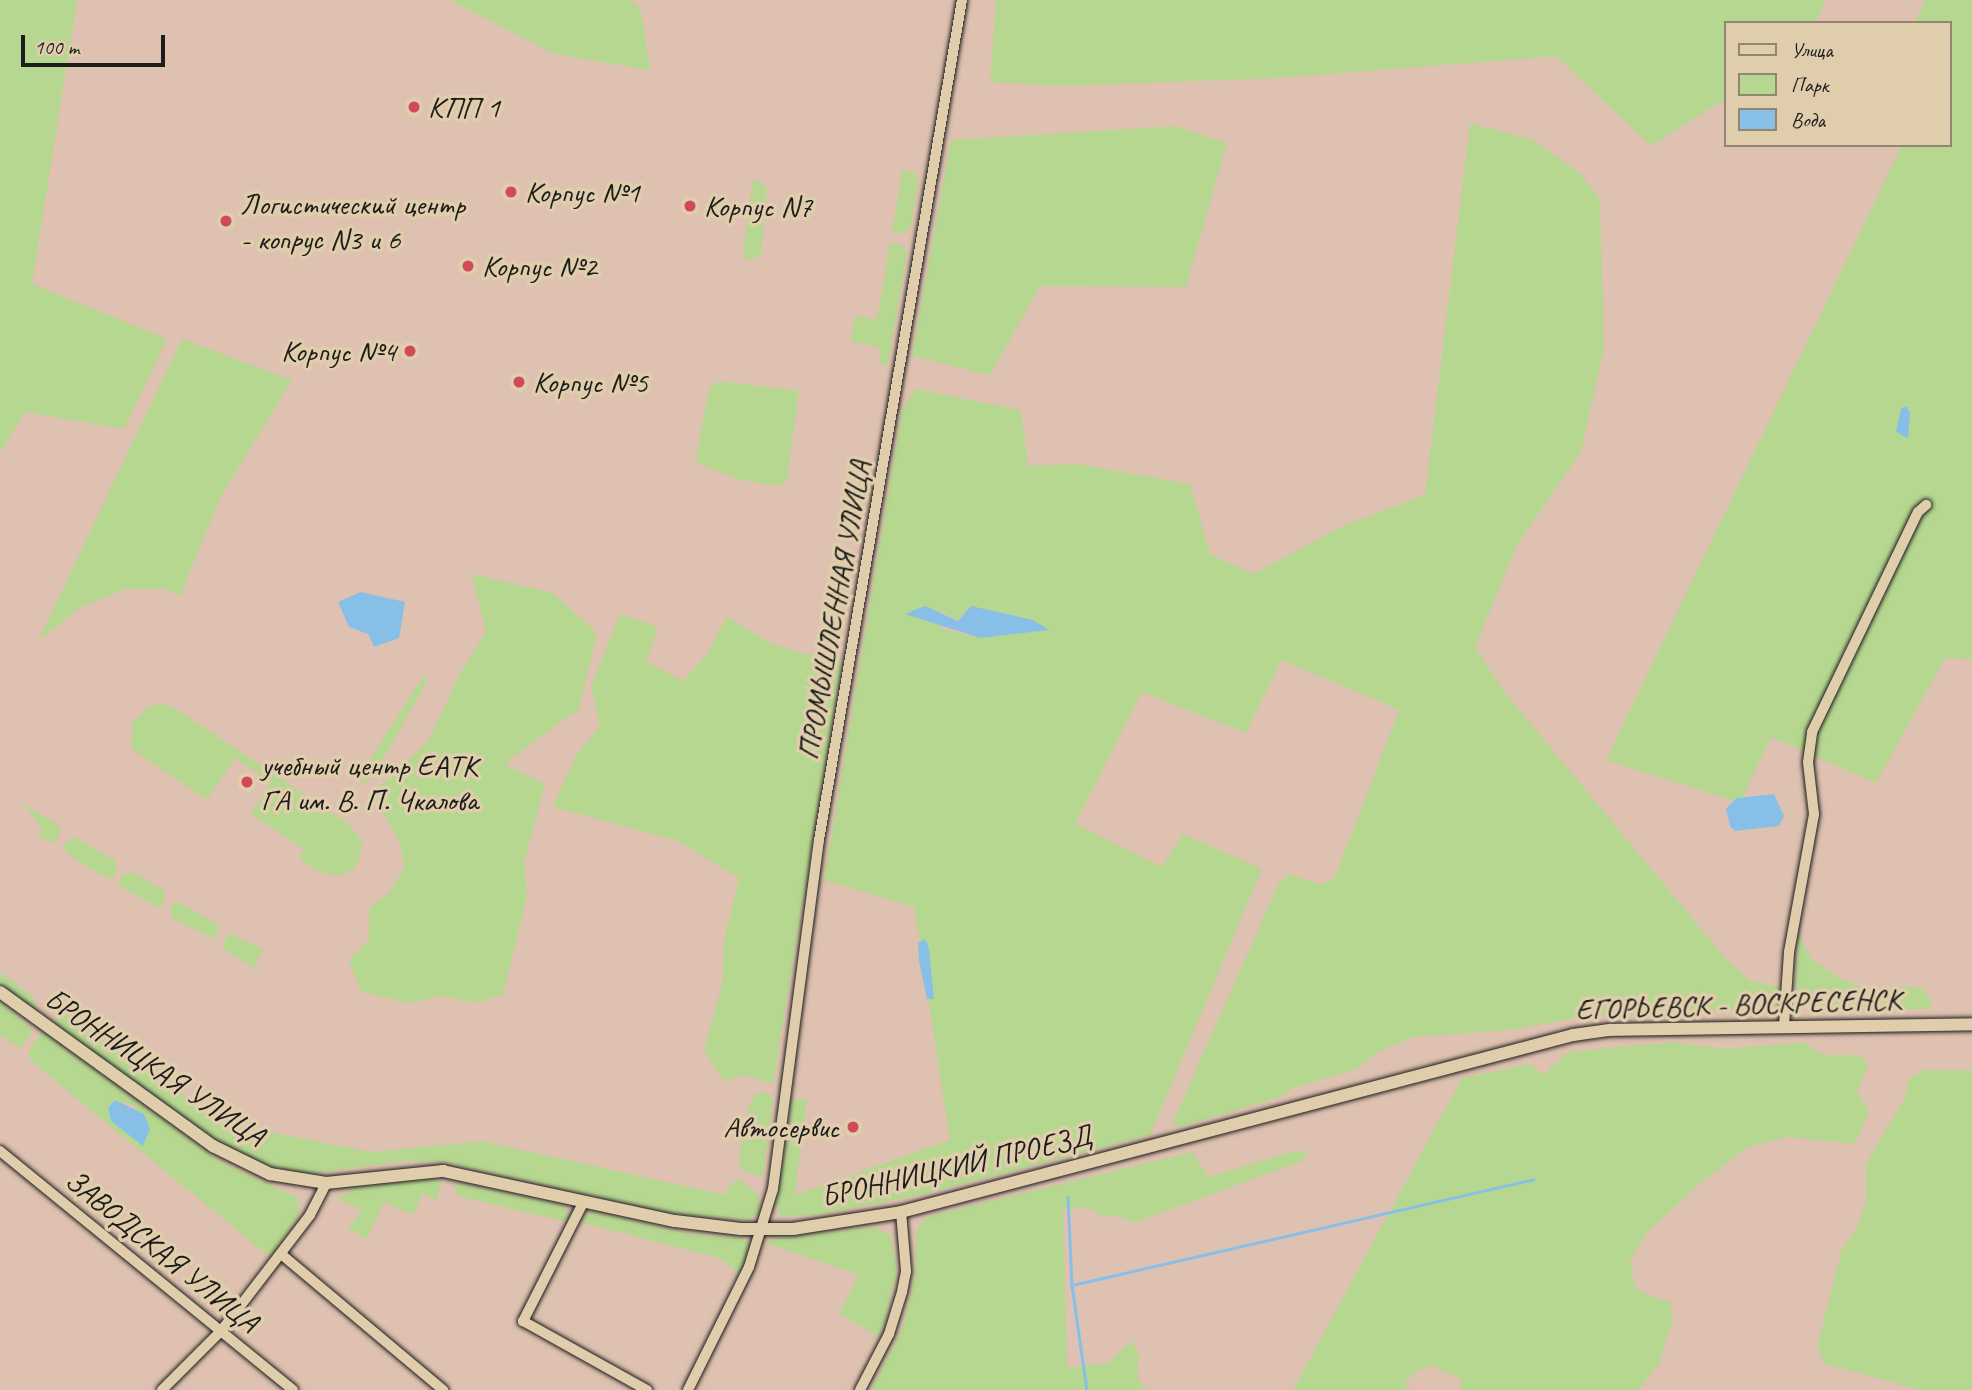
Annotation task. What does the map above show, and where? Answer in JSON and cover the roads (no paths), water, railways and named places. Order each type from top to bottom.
[{"type":"main road","name":"БРОННИЦКАЯ УЛИЦА","points":[[0,992],[226,1155],[270,1174],[326,1183]]},
{"type":"main road","name":"ЕГОРЬЕВСК - ВОСКРЕСЕНСК","points":[[1305,1105],[1573,1035],[1610,1030],[1972,1024]]},
{"type":"main road","name":"БРОННИЦКИЙ ПРОЕЗД","points":[[326,1183],[443,1171],[708,1226],[762,1229],[826,1225],[901,1212],[1305,1105]]},
{"type":"street","name":"ПРОМЫШЛЕННАЯ УЛИЦА","points":[[688,1390],[750,1267],[777,1164],[819,840],[962,0]]},
{"type":"street","points":[[1784,1026],[1789,952],[1814,814],[1808,762],[1812,732],[1918,512],[1926,505]]},
{"type":"street","name":"ЗАВОДСКАЯ УЛИЦА","points":[[0,1151],[293,1390]]},
{"type":"street","points":[[162,1390],[221,1331],[281,1254],[326,1183]]},
{"type":"street","points":[[584,1201],[523,1321],[647,1390]]},
{"type":"street","points":[[860,1390],[888,1334],[902,1292],[906,1248],[901,1212]]},
{"type":"street","points":[[281,1254],[443,1390]]},
{"type":"water","points":[[1906,406],[1910,412],[1908,438],[1896,432],[1901,409]]},
{"type":"water","points":[[361,592],[405,602],[399,638],[374,647],[368,634],[349,627],[338,602]]},
{"type":"water","points":[[925,606],[958,621],[971,606],[1033,620],[1049,630],[980,638],[905,614]]},
{"type":"water","points":[[1774,794],[1784,816],[1779,826],[1735,831],[1730,826],[1726,809],[1737,798]]},
{"type":"water","points":[[925,939],[929,949],[934,999],[927,999],[919,961],[918,943]]},
{"type":"water","points":[[115,1100],[144,1114],[150,1129],[143,1146],[111,1121],[108,1108]]},
{"type":"waterway","points":[[1072,1285],[1533,1179]]},
{"type":"waterway","points":[[1068,1197],[1072,1285],[1087,1390]]},
{"type":"place","name":"КПП 1","points":[[414,107]]},
{"type":"place","name":"Корпус №1","points":[[511,192]]},
{"type":"place","name":"Корпус N7","points":[[690,206]]},
{"type":"place","name":"Логистический центр - копрус N3 и 6","points":[[226,221]]},
{"type":"place","name":"Корпус №2","points":[[468,266]]},
{"type":"place","name":"Корпус №4","points":[[410,351]]},
{"type":"place","name":"Корпус №5","points":[[519,382]]},
{"type":"place","name":"учебный центр ЕАТК ГА им. В. П. Чкалова","points":[[247,782]]},
{"type":"place","name":"Автосервис","points":[[853,1127]]}]
